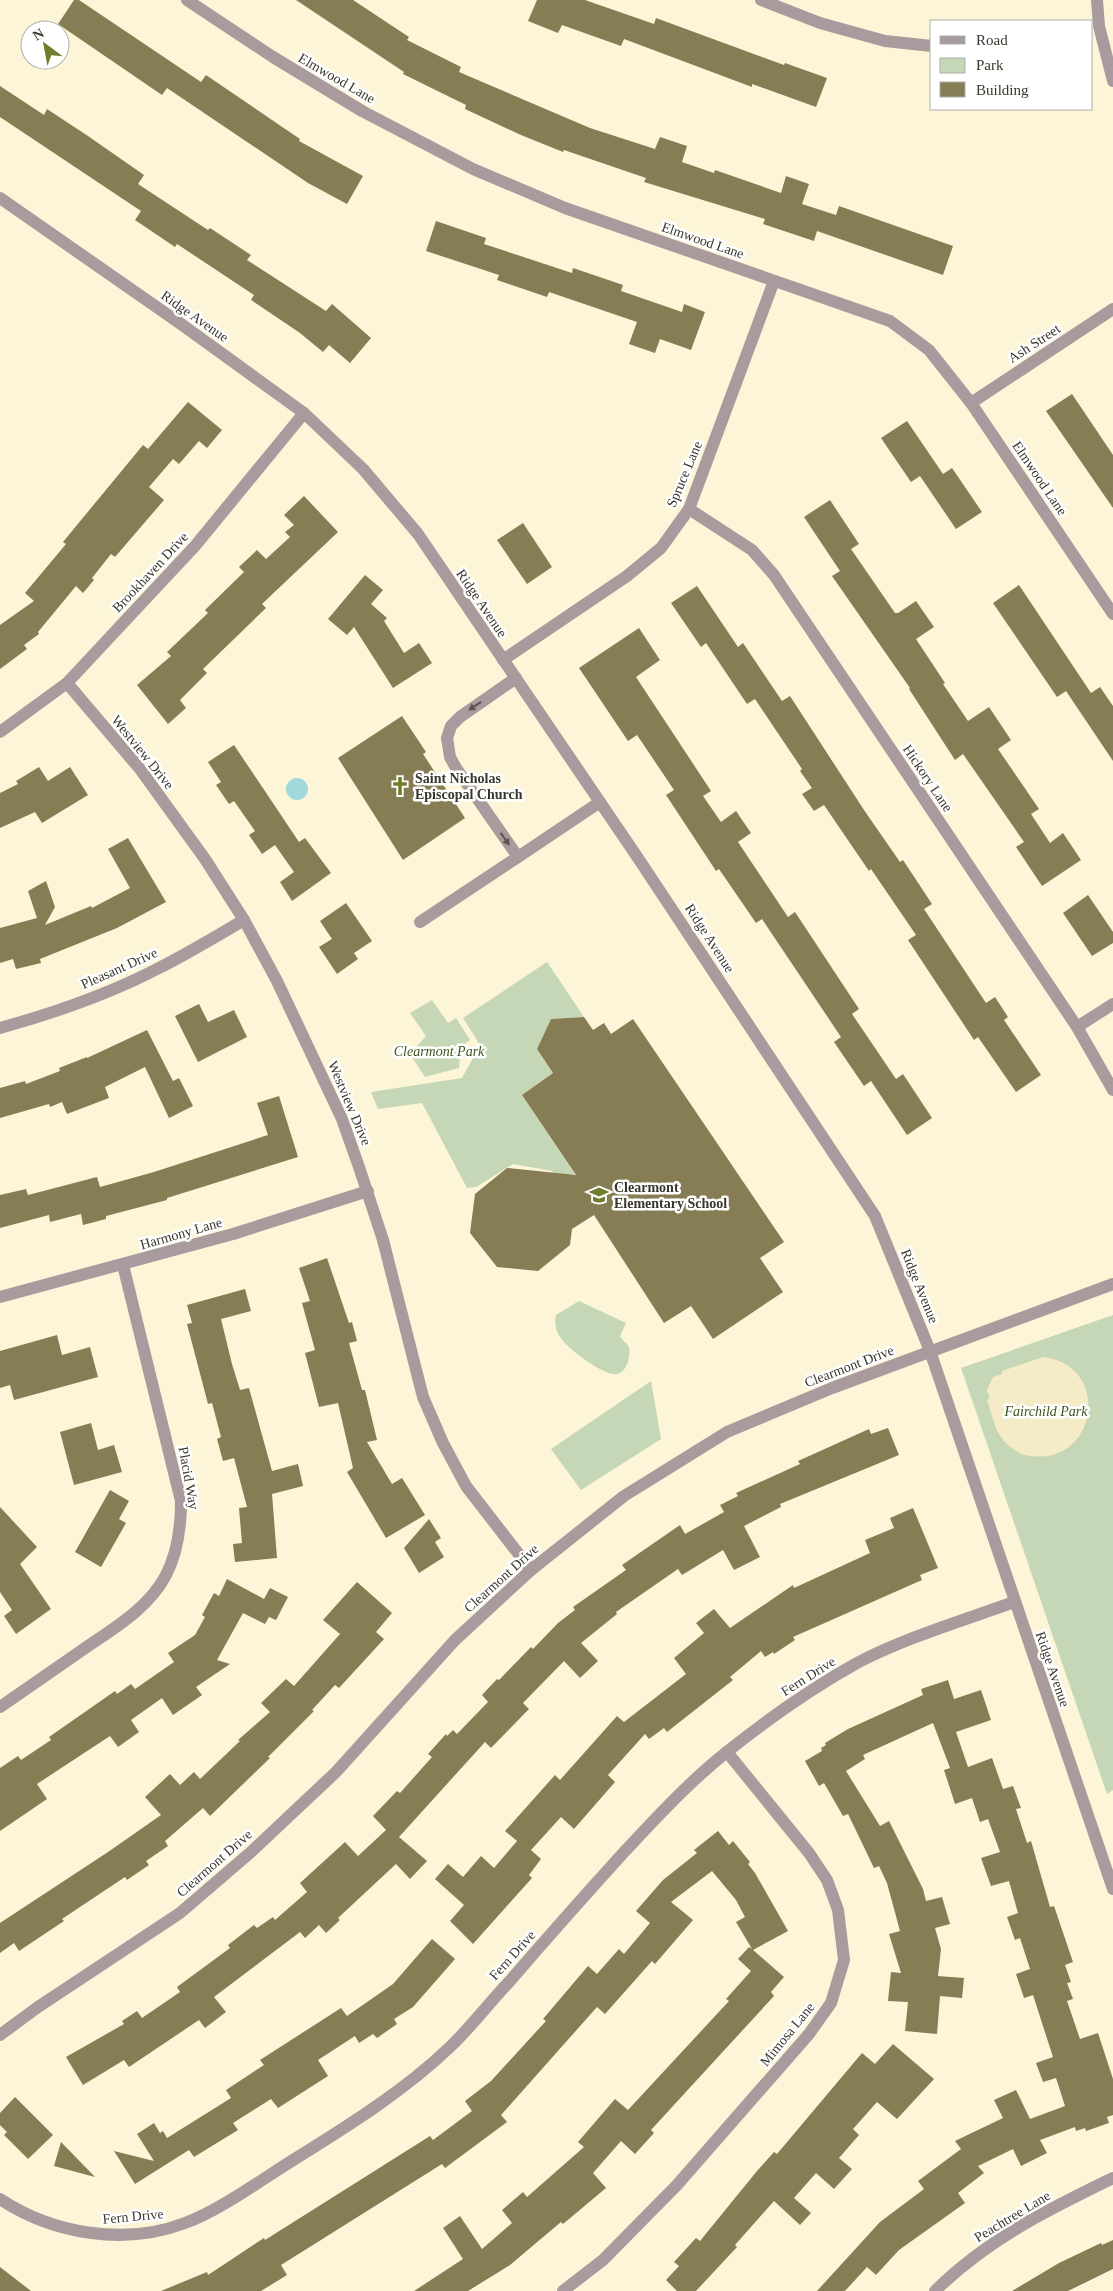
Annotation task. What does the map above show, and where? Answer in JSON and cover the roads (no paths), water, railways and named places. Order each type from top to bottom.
[{"type":"street","name":"Elmwood Lane","points":[[187,0],[272,57],[362,111],[473,168],[565,208],[890,320],[930,350],[971,403],[1113,614]]},
{"type":"street","points":[[761,0],[820,23],[885,41],[930,46]]},
{"type":"street","points":[[1097,0],[1095,26],[1113,81]]},
{"type":"street","name":"Ridge Avenue","points":[[0,198],[181,324],[304,413],[363,469],[418,534],[600,802],[875,1216],[930,1351],[1113,1889]]},
{"type":"street","name":"Spruce Lane","points":[[503,660],[627,576],[661,548],[689,509],[774,281]]},
{"type":"street","name":"Ash Street","points":[[971,403],[1113,309]]},
{"type":"street","name":"Brookhaven Drive","points":[[0,732],[67,683],[195,546],[304,413]]},
{"type":"street","name":"Hickory Lane","points":[[689,509],[752,550],[774,575],[1077,1027],[1113,1090]]},
{"type":"street","points":[[516,678],[460,716],[452,726],[447,738],[450,757],[456,768],[518,857]]},
{"type":"street","name":"Westview Drive","points":[[67,683],[140,769],[205,859],[244,920],[307,1042],[342,1119],[368,1191],[383,1240],[422,1397],[439,1435],[466,1486],[531,1570]]},
{"type":"street","points":[[420,922],[600,802]]},
{"type":"street","name":"Pleasant Drive","points":[[0,1028],[61,1010],[118,988],[157,969],[244,920]]},
{"type":"street","points":[[1077,1027],[1113,1004]]},
{"type":"street","name":"Harmony Lane","points":[[0,1297],[233,1234],[368,1191]]},
{"type":"street","name":"Placid Way","points":[[0,1707],[124,1621],[148,1600],[165,1577],[174,1558],[181,1520],[181,1501],[123,1265]]},
{"type":"street","name":"Clearmont Drive","points":[[0,2035],[38,2006],[180,1913],[251,1852],[336,1772],[455,1640],[531,1570],[624,1496],[727,1432],[832,1388],[1113,1284]]},
{"type":"street","name":"Fern Drive","points":[[0,2199],[18,2211],[58,2227],[94,2234],[126,2234],[157,2231],[200,2217],[329,2138],[397,2091],[451,2046],[673,1800],[727,1752],[806,1694],[859,1662],[912,1639],[1014,1602]]},
{"type":"street","name":"Mimosa Lane","points":[[563,2291],[603,2260],[677,2185],[802,2041],[831,2003],[842,1968],[844,1960],[838,1910],[827,1880],[809,1853],[727,1752]]},
{"type":"street","name":"Peachtree Lane","points":[[935,2291],[958,2268],[1014,2228],[1113,2178]]},
{"type":"water","points":[[297,778],[305,781],[308,789],[305,797],[297,800],[289,797],[286,789],[289,781]]},
{"type":"place","name":"Saint Nicholas Episcopal Church","points":[[400,786]]},
{"type":"place","name":"Clearmont Elementary School","points":[[599,1195]]},
{"type":"park label","name":"Clearmont Park","points":[[439,1051]]},
{"type":"park label","name":"Fairchild Park","points":[[1046,1411]]}]
